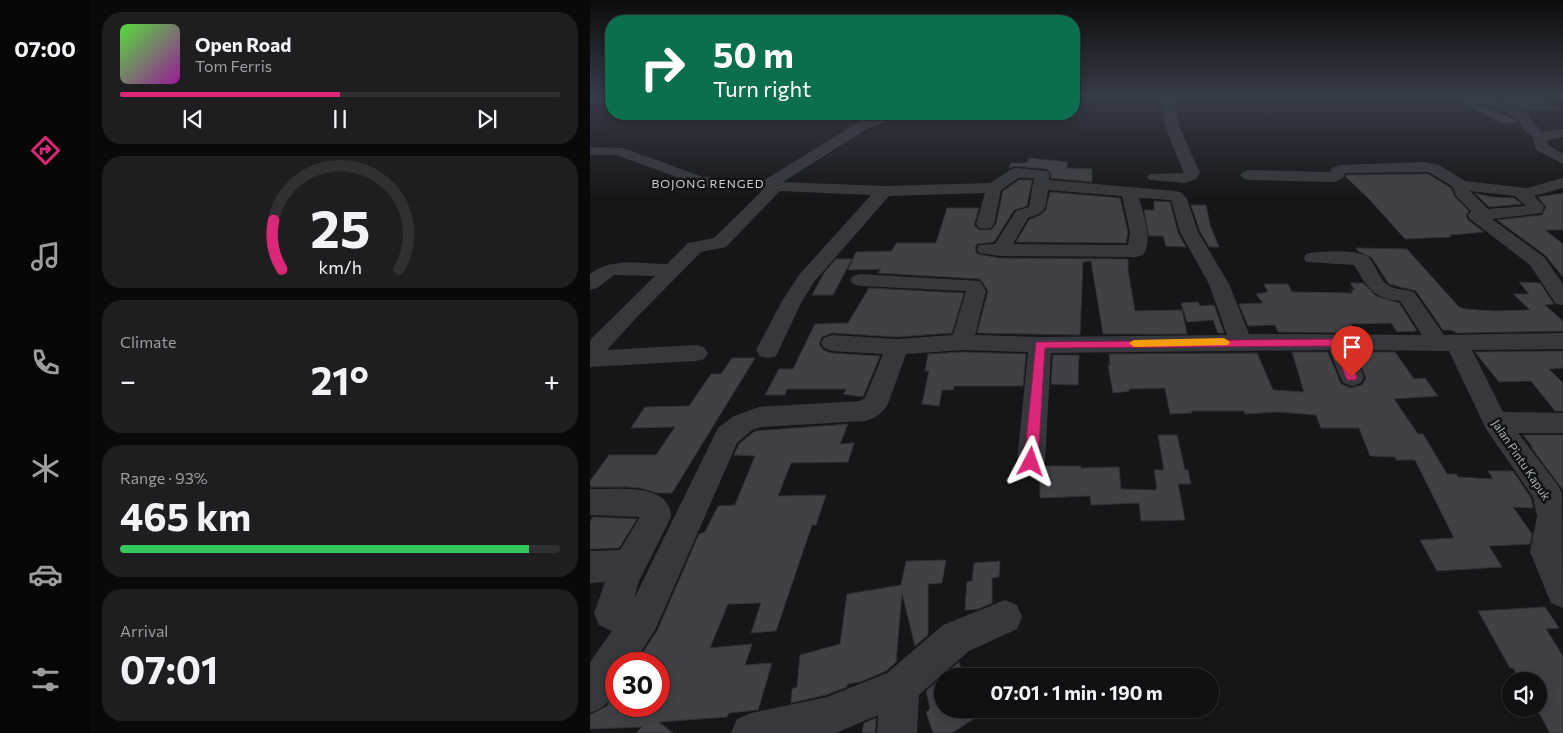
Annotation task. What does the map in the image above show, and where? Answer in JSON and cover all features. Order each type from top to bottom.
[{"type":"street","points":[[593,351],[696,246],[720,243],[770,187],[857,129]]},
{"type":"street","points":[[1155,177],[1184,178],[1191,176],[1192,173],[1174,129]]},
{"type":"street","points":[[1531,129],[1540,137],[1541,147],[1563,160]]},
{"type":"street","points":[[1540,137],[1563,133]]},
{"type":"street","points":[[590,150],[618,151],[701,181],[770,187],[884,191],[994,188],[1011,175],[1020,172],[1042,174],[1037,210],[1022,214],[993,249],[1136,251],[1139,232],[1129,191]]},
{"type":"street","points":[[1248,176],[1335,177],[1338,176],[1337,171],[1340,170],[1424,166],[1434,168],[1461,185],[1525,192],[1563,183]]},
{"type":"street","points":[[1041,184],[1176,196],[1179,199],[1189,232],[1219,284],[1241,342]]},
{"type":"street","points":[[1461,185],[1462,193],[1483,213]]},
{"type":"street","points":[[985,224],[994,188]]},
{"type":"street","points":[[768,350],[792,301],[806,279],[884,191]]},
{"type":"street","points":[[1525,192],[1522,194],[1536,206],[1536,209],[1476,215],[1537,261],[1563,299]]},
{"type":"street","points":[[1313,258],[1354,258],[1361,260],[1378,288],[1391,294],[1407,296],[1451,343]]},
{"type":"street","points":[[590,284],[606,271],[612,269],[672,270]]},
{"type":"street","points":[[860,280],[973,285],[976,291],[962,342]]},
{"type":"street","points":[[832,343],[898,347],[962,342],[1040,345],[1563,341]]},
{"type":"street","points":[[1337,342],[1352,377]]},
{"type":"street","name":"Jalan Pintu Kapuk","points":[[1451,343],[1460,349],[1495,422],[1547,493],[1552,516],[1546,552],[1563,591]]},
{"type":"street","points":[[1031,462],[1040,345]]},
{"type":"street","points":[[590,694],[643,618],[727,436],[743,423],[759,417],[866,411],[875,404],[898,347]]},
{"type":"street","points":[[593,351],[696,353]]},
{"type":"street","points":[[1495,422],[1563,423]]},
{"type":"street","points":[[590,502],[649,504],[656,510],[656,517],[629,565],[611,613],[643,618]]},
{"type":"street","points":[[590,567],[629,565]]},
{"type":"street","points":[[751,733],[828,717],[900,686],[956,638],[1005,617]]},
{"type":"street","points":[[897,733],[900,686]]},
{"type":"building","points":[[1029,158],[1068,162],[1066,168],[1092,169],[1092,182],[1051,178],[1051,173],[1047,169],[1015,166],[1009,168],[1011,163],[1027,163]]},
{"type":"building","points":[[1428,174],[1451,188],[1455,197],[1469,211],[1466,216],[1468,220],[1484,232],[1450,235],[1451,237],[1405,239],[1370,200],[1346,177],[1346,175]]},
{"type":"building","points":[[1019,180],[1032,180],[1027,206],[1014,210],[994,242],[977,244],[975,248],[977,254],[1000,258],[1128,259],[1128,271],[1135,311],[1182,310],[1187,334],[1103,334],[1091,261],[1083,262],[1080,335],[977,333],[988,291],[980,279],[878,273],[881,269],[848,270],[856,252],[892,251],[896,243],[936,243],[947,208],[979,208],[974,225],[979,230],[991,230],[996,224],[1003,191]]},
{"type":"building","points":[[1050,192],[1120,198],[1128,232],[1126,243],[1016,242],[1029,220],[1046,210]]},
{"type":"building","points":[[1475,193],[1492,197],[1514,198],[1522,204],[1489,207]]},
{"type":"building","points":[[1563,193],[1563,230],[1545,230],[1563,244],[1563,277],[1545,255],[1497,220],[1542,215],[1546,207],[1538,197]]},
{"type":"building","points":[[1154,201],[1170,202],[1178,233],[1186,247],[1166,246],[1163,236],[1149,236],[1144,210],[1154,210]]},
{"type":"building","points":[[1191,205],[1206,205],[1210,225],[1219,247],[1209,247],[1200,231]]},
{"type":"building","points":[[1356,248],[1407,249],[1459,307],[1465,309],[1495,311],[1530,310],[1513,294],[1529,294],[1519,282],[1540,283],[1554,304],[1545,305],[1563,321],[1563,331],[1457,333],[1452,330],[1443,330],[1416,291],[1389,284],[1372,258]]},
{"type":"building","points":[[836,259],[852,259],[833,295],[812,295],[824,273]]},
{"type":"building","points":[[1350,283],[1363,283],[1376,296],[1399,303],[1417,331],[1397,332],[1391,323],[1351,324],[1356,333],[1278,332],[1275,325],[1248,326],[1239,304],[1263,303],[1256,294],[1268,292],[1264,284],[1288,284],[1292,292],[1353,293],[1351,290],[1355,290]]},
{"type":"building","points":[[869,288],[964,293],[952,333],[897,337],[832,333],[822,337],[819,344],[823,350],[831,353],[880,356],[863,397],[843,394],[847,389],[787,389],[785,395],[765,395],[779,369],[793,369],[815,324],[848,323]]},
{"type":"building","points":[[1198,302],[1200,306],[1214,305],[1224,333],[1218,333],[1213,320],[1187,322],[1181,303]]},
{"type":"building","points":[[1563,351],[1563,368],[1549,369],[1563,383],[1563,411],[1555,411],[1531,381],[1499,382],[1475,352]]},
{"type":"building","points":[[962,352],[1026,354],[1023,386],[954,386],[953,390],[942,390],[939,406],[922,404],[929,371],[925,371],[928,354]]},
{"type":"building","points":[[1292,352],[1328,352],[1341,384],[1351,388],[1362,385],[1366,378],[1355,352],[1395,352],[1414,379],[1425,378],[1438,396],[1394,399],[1418,434],[1423,434],[1447,474],[1456,474],[1458,477],[1493,479],[1488,471],[1513,471],[1531,498],[1533,508],[1513,507],[1532,534],[1530,544],[1489,546],[1502,567],[1437,571],[1420,540],[1454,538],[1415,460],[1396,460],[1395,457],[1370,456],[1359,428],[1321,428],[1316,415],[1278,412],[1245,414],[1244,411],[1192,411],[1192,413],[1170,414],[1165,388],[1129,389],[1130,391],[1113,393],[1108,365],[1110,365],[1109,354],[1257,353],[1273,390],[1304,392]]},
{"type":"building","points":[[1053,355],[1079,355],[1078,385],[1051,384]]},
{"type":"building","points":[[732,358],[755,358],[672,493],[657,493],[640,488],[627,487],[590,487],[590,481],[609,455],[656,455],[675,427],[631,428],[645,407],[689,406],[711,374],[721,374]]},
{"type":"building","points":[[848,424],[840,444],[854,443],[848,462],[791,463],[778,496],[826,495],[816,525],[812,525],[776,631],[751,633],[761,603],[728,604],[710,648],[752,644],[745,665],[772,663],[758,710],[729,713],[727,717],[659,722],[673,733],[636,733],[642,727],[590,729],[590,715],[605,707],[605,717],[670,717],[670,652],[643,652],[657,631],[699,534],[705,532],[718,506],[735,505],[755,456],[734,455],[739,444],[755,431]]},
{"type":"building","points":[[1158,435],[1177,435],[1185,470],[1188,470],[1191,484],[1178,484],[1185,520],[1141,521],[1139,503],[1091,505],[1090,496],[1040,498],[1040,472],[1045,466],[1081,466],[1081,468],[1119,467],[1121,489],[1155,490],[1157,488],[1154,470],[1164,470]]},
{"type":"building","points":[[1523,435],[1563,435],[1563,490],[1531,447],[1533,447]]},
{"type":"building","points":[[593,517],[637,519],[619,548],[590,549],[590,522]]},
{"type":"building","points":[[946,560],[942,583],[928,584],[928,635],[915,646],[902,593],[896,662],[886,671],[860,682],[847,684],[847,687],[826,695],[791,703],[792,689],[797,687],[800,655],[840,644],[847,594],[901,585],[906,561]]},
{"type":"building","points":[[1000,561],[999,577],[992,578],[992,603],[978,609],[965,610],[967,582],[972,581],[974,563]]},
{"type":"building","points":[[1545,607],[1559,628],[1546,629],[1563,656],[1563,733],[1550,733],[1541,717],[1547,717],[1547,672],[1515,672],[1513,668],[1510,668],[1478,611]]},
{"type":"building","points":[[959,662],[961,668],[952,668]]},
{"type":"building","points":[[934,684],[934,718],[975,718],[952,733],[933,733],[926,712],[930,709],[926,691]]},
{"type":"building","points":[[876,718],[875,733],[862,733],[864,723]]},
{"type":"slow traffic","points":[[1134,343],[1224,342]]},
{"type":"district","name":"BOJONG RENGED","points":[[708,184]]},
{"type":"route","points":[[1031,462],[1040,345],[1337,342],[1352,377]]}]
